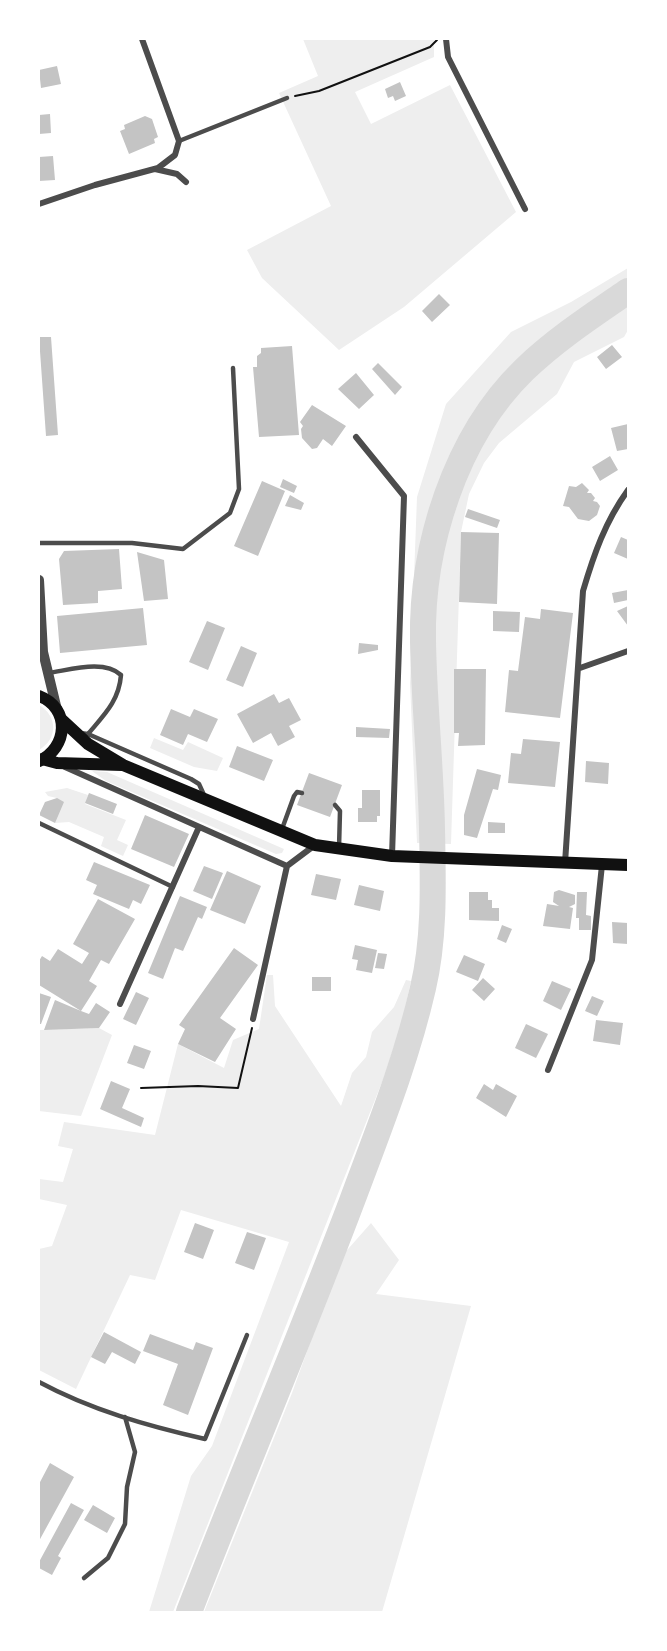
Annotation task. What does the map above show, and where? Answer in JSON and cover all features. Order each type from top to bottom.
[{"type":"main road","points":[[39,696],[82,733],[88,744],[123,765],[315,845],[392,856],[628,865]]},
{"type":"main road","points":[[41,760],[52,753],[60,742],[59,714]]},
{"type":"main road","points":[[41,760],[57,763],[123,765]]},
{"type":"street","points":[[39,204],[95,184],[154,169],[175,155],[180,141],[142,39]]},
{"type":"street","points":[[446,39],[448,57],[525,209]]},
{"type":"street","points":[[154,169],[177,174],[186,182]]},
{"type":"street","points":[[356,436],[404,496],[392,856]]},
{"type":"street","points":[[565,863],[586,580],[599,540],[612,513],[628,490]]},
{"type":"street","points":[[39,580],[41,657],[48,673],[59,714]]},
{"type":"street","points":[[580,668],[628,651]]},
{"type":"street","points":[[57,763],[287,866]]},
{"type":"street","points":[[120,1004],[199,827]]},
{"type":"street","points":[[253,1019],[287,866],[315,845]]},
{"type":"street","points":[[548,1070],[592,960],[602,865]]},
{"type":"lane","points":[[180,141],[287,98]]},
{"type":"lane","points":[[39,543],[132,543],[183,549],[230,513],[239,489],[233,368]]},
{"type":"lane","points":[[48,673],[100,666],[114,668],[122,675],[120,690],[113,705],[82,733],[191,779],[199,784],[206,800]]},
{"type":"lane","points":[[281,831],[294,796],[297,792],[302,793]]},
{"type":"lane","points":[[334,805],[340,812],[339,848]]},
{"type":"lane","points":[[39,823],[173,887]]},
{"type":"lane","points":[[39,1382],[70,1399],[153,1427],[205,1439],[247,1335]]},
{"type":"lane","points":[[84,1578],[108,1558],[125,1524],[127,1487],[135,1452],[125,1417]]},
{"type":"path","points":[[287,98],[319,91],[429,47],[438,39]]},
{"type":"path","points":[[141,1088],[198,1086],[238,1088],[251,1038],[253,1019]]},
{"type":"shaded area","points":[[303,39],[434,39],[434,57],[355,92],[371,124],[450,85],[516,212],[404,307],[339,350],[262,278],[247,250],[331,206],[279,93],[318,76]]},
{"type":"shaded area","points":[[628,268],[628,330],[624,337],[574,362],[557,394],[499,443],[484,463],[469,494],[461,532],[451,844],[417,843],[410,684],[417,497],[446,404],[511,332],[571,302]]},
{"type":"shaded area","points":[[39,705],[50,715],[53,728],[50,740],[39,750]]},
{"type":"shaded area","points":[[154,738],[183,750],[188,742],[223,758],[217,771],[194,767],[150,748]]},
{"type":"shaded area","points":[[92,771],[107,772],[284,849],[282,853],[276,854],[106,781]]},
{"type":"shaded area","points":[[67,788],[88,795],[85,804],[126,820],[117,840],[128,845],[123,856],[101,846],[104,837],[69,822],[55,823],[57,798],[48,796],[45,792]]},
{"type":"shaded area","points":[[267,975],[273,975],[275,1006],[341,1106],[352,1073],[366,1057],[372,1032],[394,1007],[406,980],[411,981],[402,1022],[384,1077],[173,1612],[149,1612],[191,1476],[212,1446],[289,1242],[181,1210],[155,1280],[130,1275],[76,1389],[39,1370],[39,1249],[52,1246],[67,1205],[39,1199],[39,1179],[63,1182],[73,1149],[58,1146],[64,1122],[155,1135],[178,1044],[224,1068],[233,1040],[259,1029]]},
{"type":"shaded area","points":[[99,1028],[112,1035],[81,1116],[39,1111],[39,1030]]},
{"type":"shaded area","points":[[371,1223],[399,1260],[376,1294],[471,1306],[382,1612],[204,1612],[292,1393],[341,1257]]},
{"type":"building","points":[[57,66],[61,84],[41,88],[39,70]]},
{"type":"building","points":[[400,82],[406,96],[395,101],[393,96],[388,98],[385,89]]},
{"type":"building","points":[[50,114],[51,133],[39,134],[39,115]]},
{"type":"building","points":[[145,116],[152,119],[158,137],[154,139],[155,143],[129,154],[120,131],[125,129],[124,125]]},
{"type":"building","points":[[53,156],[55,180],[39,181],[39,157]]},
{"type":"building","points":[[439,294],[450,305],[432,322],[422,311]]},
{"type":"building","points":[[39,337],[51,337],[58,435],[46,436]]},
{"type":"building","points":[[612,345],[622,357],[606,369],[597,357]]},
{"type":"building","points":[[292,346],[299,435],[259,437],[253,367],[257,367],[257,356],[261,353],[261,348]]},
{"type":"building","points":[[378,363],[402,387],[395,395],[372,369]]},
{"type":"building","points":[[356,373],[374,395],[359,409],[338,389]]},
{"type":"building","points":[[312,405],[346,426],[332,446],[323,439],[317,448],[312,449],[302,438],[303,426],[300,422]]},
{"type":"building","points":[[628,424],[628,449],[617,451],[611,428]]},
{"type":"building","points":[[610,456],[618,470],[600,481],[592,467]]},
{"type":"building","points":[[283,479],[297,486],[294,493],[280,487]]},
{"type":"building","points":[[262,481],[285,491],[258,556],[234,546]]},
{"type":"building","points":[[582,483],[589,490],[587,493],[591,493],[595,498],[593,501],[600,506],[597,515],[589,521],[578,519],[569,507],[563,506],[569,486],[576,487]]},
{"type":"building","points":[[290,495],[304,503],[301,510],[285,506]]},
{"type":"building","points":[[468,509],[500,520],[497,528],[465,517]]},
{"type":"building","points":[[461,532],[499,533],[497,604],[459,602]]},
{"type":"building","points":[[621,537],[628,540],[628,559],[614,553]]},
{"type":"building","points":[[119,549],[122,589],[98,591],[98,603],[63,605],[59,559],[64,551]]},
{"type":"building","points":[[137,552],[164,560],[168,599],[144,601]]},
{"type":"building","points":[[628,590],[628,600],[614,603],[612,593]]},
{"type":"building","points":[[628,606],[628,626],[617,611]]},
{"type":"building","points":[[143,608],[147,645],[60,653],[57,616]]},
{"type":"building","points":[[541,609],[573,613],[560,718],[505,712],[509,670],[518,671],[525,617],[540,619]]},
{"type":"building","points":[[493,611],[520,612],[519,632],[493,631]]},
{"type":"building","points":[[207,621],[225,628],[208,670],[189,662]]},
{"type":"building","points":[[359,643],[378,645],[378,650],[358,654]]},
{"type":"building","points":[[241,646],[257,653],[243,687],[226,680]]},
{"type":"building","points":[[454,669],[486,669],[485,745],[458,746],[459,733],[454,733]]},
{"type":"building","points":[[274,694],[279,703],[289,698],[301,720],[289,726],[295,737],[278,746],[271,733],[253,743],[237,714]]},
{"type":"building","points":[[171,709],[190,717],[194,709],[218,719],[207,742],[188,734],[183,745],[160,735]]},
{"type":"building","points":[[356,727],[390,729],[389,738],[356,737]]},
{"type":"building","points":[[523,739],[560,742],[555,787],[508,783],[511,753],[521,754]]},
{"type":"building","points":[[237,746],[273,760],[264,781],[229,767]]},
{"type":"building","points":[[586,761],[609,763],[608,784],[585,782]]},
{"type":"building","points":[[477,769],[501,775],[498,790],[493,789],[477,838],[464,835],[464,815]]},
{"type":"building","points":[[309,773],[342,785],[330,817],[297,805]]},
{"type":"building","points":[[362,790],[380,790],[380,816],[377,816],[377,822],[358,822],[358,808],[362,808]]},
{"type":"building","points":[[89,793],[117,804],[113,814],[85,803]]},
{"type":"building","points":[[57,798],[64,802],[55,823],[39,815],[45,802]]},
{"type":"building","points":[[145,815],[189,834],[174,867],[131,849]]},
{"type":"building","points":[[488,822],[505,823],[505,833],[488,833]]},
{"type":"building","points":[[94,862],[150,885],[141,904],[133,900],[129,909],[93,894],[97,885],[86,880]]},
{"type":"building","points":[[204,866],[223,873],[212,899],[193,891]]},
{"type":"building","points":[[227,871],[261,886],[245,924],[210,910]]},
{"type":"building","points":[[316,874],[341,879],[336,900],[311,895]]},
{"type":"building","points":[[359,885],[384,891],[380,911],[354,905]]},
{"type":"building","points":[[559,890],[575,895],[575,904],[569,907],[573,908],[570,929],[543,926],[547,904],[559,906],[553,902],[554,892]]},
{"type":"building","points":[[469,892],[488,892],[488,900],[492,900],[492,908],[499,908],[499,921],[469,920]]},
{"type":"building","points":[[577,892],[587,892],[586,915],[591,916],[591,930],[579,930],[579,918],[576,918]]},
{"type":"building","points":[[180,896],[207,907],[202,919],[198,917],[183,951],[175,948],[163,979],[148,973]]},
{"type":"building","points":[[98,899],[135,919],[109,964],[101,960],[89,981],[97,986],[81,1011],[39,985],[39,961],[42,956],[50,961],[58,949],[82,964],[89,953],[73,944]]},
{"type":"building","points":[[612,922],[628,923],[628,944],[613,943]]},
{"type":"building","points":[[502,925],[512,929],[506,943],[497,939]]},
{"type":"building","points":[[355,945],[377,950],[372,973],[356,970],[358,960],[352,959]]},
{"type":"building","points":[[234,948],[258,965],[220,1018],[236,1029],[215,1062],[178,1044],[185,1029],[179,1025]]},
{"type":"building","points":[[378,953],[387,954],[384,969],[375,968]]},
{"type":"building","points":[[464,955],[485,964],[478,981],[456,972]]},
{"type":"building","points":[[312,977],[331,977],[331,991],[312,991]]},
{"type":"building","points":[[483,978],[495,989],[484,1001],[472,990]]},
{"type":"building","points":[[552,981],[571,989],[561,1010],[543,1001]]},
{"type":"building","points":[[136,992],[149,998],[136,1025],[123,1019]]},
{"type":"building","points":[[39,993],[51,997],[41,1024],[39,1024]]},
{"type":"building","points":[[592,996],[604,1001],[597,1016],[585,1011]]},
{"type":"building","points":[[55,1000],[89,1014],[96,1003],[110,1012],[99,1028],[44,1030]]},
{"type":"building","points":[[596,1020],[623,1023],[620,1045],[593,1041]]},
{"type":"building","points":[[526,1024],[548,1034],[536,1058],[515,1048]]},
{"type":"building","points":[[134,1045],[151,1051],[144,1069],[127,1063]]},
{"type":"building","points":[[111,1081],[130,1089],[122,1108],[144,1118],[141,1127],[100,1109]]},
{"type":"building","points":[[484,1084],[493,1090],[496,1084],[517,1096],[506,1117],[476,1098]]},
{"type":"building","points":[[195,1223],[214,1230],[203,1259],[184,1252]]},
{"type":"building","points":[[247,1232],[266,1238],[254,1270],[235,1263]]},
{"type":"building","points":[[104,1332],[141,1352],[135,1364],[112,1352],[105,1364],[91,1357]]},
{"type":"building","points":[[150,1334],[193,1350],[196,1342],[213,1348],[188,1415],[163,1405],[178,1364],[143,1351]]},
{"type":"building","points":[[50,1463],[74,1477],[39,1541],[39,1484]]},
{"type":"building","points":[[71,1503],[84,1510],[58,1556],[61,1558],[52,1575],[39,1568],[39,1562]]},
{"type":"building","points":[[93,1505],[115,1518],[107,1533],[84,1520]]},
{"type":"waterway","points":[[189,1612],[372,1149],[400,1069],[423,988],[430,949],[433,889],[423,641],[424,605],[428,568],[447,495],[461,460],[479,427],[500,397],[548,348],[628,291]]}]
